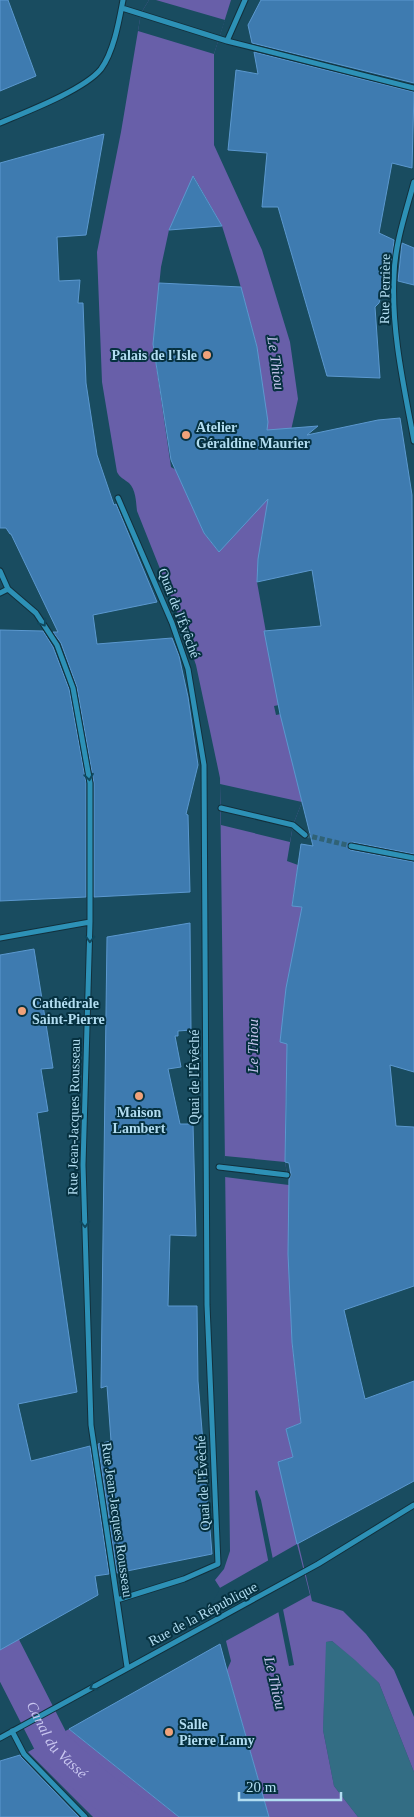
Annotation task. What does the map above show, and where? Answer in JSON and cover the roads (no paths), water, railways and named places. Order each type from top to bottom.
[{"type":"street","points":[[0,123],[76,88],[101,69],[110,50],[123,0]]},
{"type":"street","points":[[227,41],[245,0]]},
{"type":"street","points":[[122,8],[227,41],[414,88]]},
{"type":"street","name":"Rue Perrière","points":[[414,182],[397,244],[394,274],[394,311],[406,399],[414,441]]},
{"type":"street","name":"Quai de l'Évêché","points":[[117,1600],[184,1579],[218,1564],[207,1305],[204,765],[188,669],[172,623],[118,498]]},
{"type":"street","points":[[0,571],[8,589],[0,593]]},
{"type":"street","name":"Rue Jean-Jacques Rousseau","points":[[8,589],[36,614],[57,645],[73,688],[90,783],[90,922],[83,1165],[91,1425],[127,1667]]},
{"type":"street","points":[[220,808],[293,826],[305,835]]},
{"type":"street","points":[[351,846],[414,858]]},
{"type":"street","points":[[0,938],[90,922]]},
{"type":"street","points":[[219,1167],[287,1174]]},
{"type":"street","name":"Rue de la République","points":[[0,1738],[127,1667],[214,1622],[414,1505]]},
{"type":"street","points":[[14,1731],[24,1754],[85,1817]]},
{"type":"water","name":"Le Thiou","points":[[149,0],[231,0],[214,54],[214,145],[262,250],[290,342],[298,399],[268,533],[262,534],[257,582],[279,705],[274,706],[276,715],[281,714],[302,802],[293,825],[287,861],[298,865],[292,905],[302,907],[286,1088],[285,1162],[289,1185],[292,1342],[301,1423],[286,1429],[293,1457],[279,1462],[312,1601],[343,1611],[366,1634],[394,1670],[414,1717],[414,1772],[379,1683],[332,1641],[326,1642],[323,1730],[334,1786],[358,1817],[269,1817],[227,1670],[231,1661],[216,1601],[222,1591],[215,1580],[224,1569],[230,1551],[220,778],[196,665],[180,619],[137,511],[133,489],[117,472],[102,382],[97,252],[121,132],[141,13]],"holes":[[[194,177],[222,226],[238,277],[257,347],[267,427],[219,552],[204,533],[176,470],[171,467],[153,344],[161,267],[169,230]],[[257,1490],[261,1500],[294,1665],[289,1666],[256,1499],[255,1491]]]},
{"type":"water","points":[[69,1729],[179,1817],[93,1817],[28,1752]]},
{"type":"waterway","name":"Canal du Vassé","points":[[0,1642],[53,1746],[103,1792],[139,1817]]},
{"type":"tunnel","points":[[305,835],[351,846]]},
{"type":"place","name":"Palais de l'Isle","points":[[207,355]]},
{"type":"place","name":"Atelier Géraldine Maurier","points":[[186,435]]},
{"type":"place","name":"Cathédrale Saint-Pierre","points":[[22,1011]]},
{"type":"place","name":"Maison Lambert","points":[[139,1096]]},
{"type":"place","name":"Salle Pierre Lamy","points":[[169,1732]]}]
